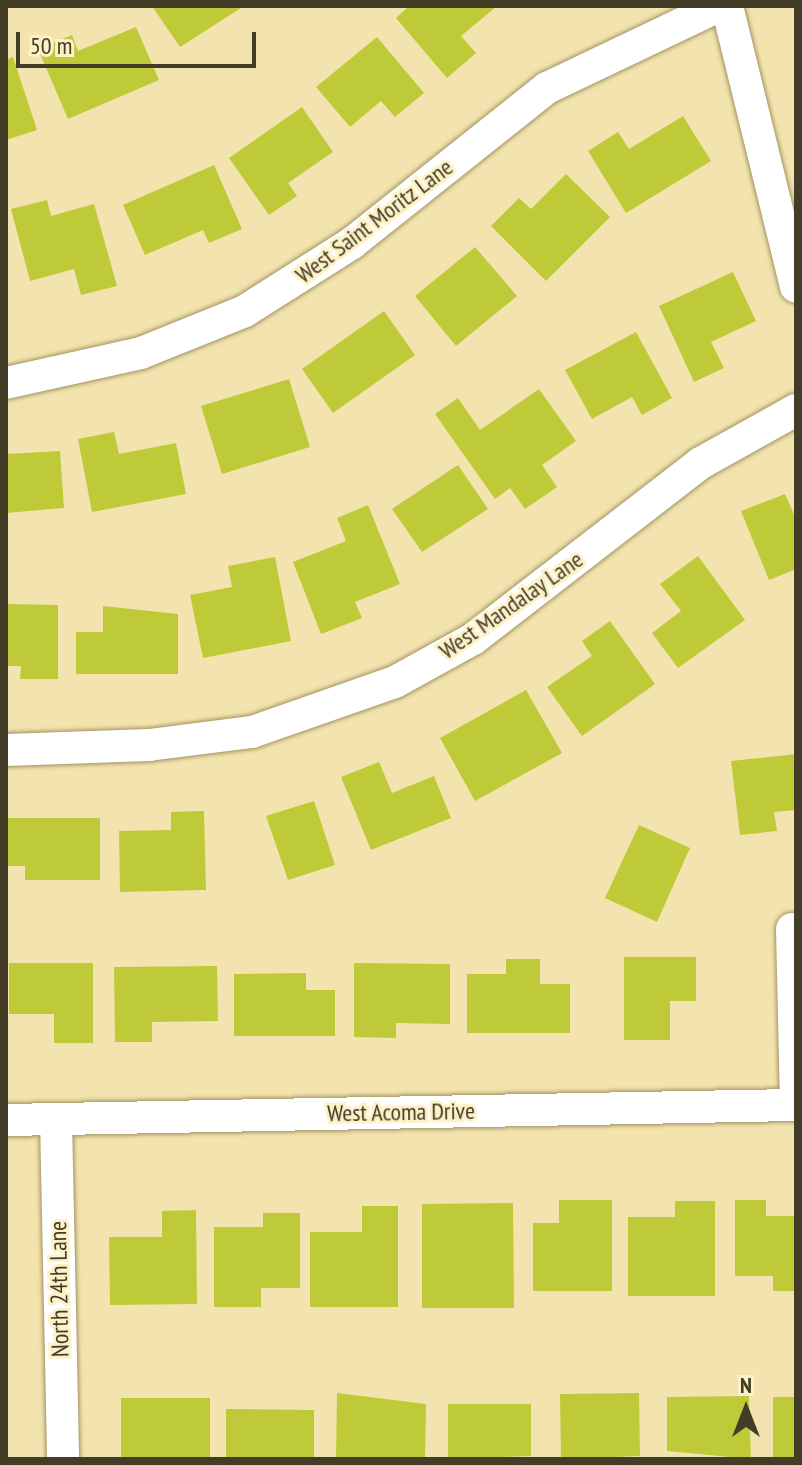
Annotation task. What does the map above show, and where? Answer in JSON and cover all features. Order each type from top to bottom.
[{"type":"street","name":"West Saint Moritz Lane","points":[[6,383],[141,353],[245,311],[352,243],[547,88],[719,6]]},
{"type":"street","points":[[727,6],[796,287]]},
{"type":"street","name":"West Mandalay Lane","points":[[6,750],[149,745],[252,732],[395,682],[506,615],[701,463],[796,410]]},
{"type":"street","points":[[792,929],[796,1105]]},
{"type":"street","name":"West Acoma Drive","points":[[6,1120],[796,1105]]},
{"type":"street","name":"North 24th Lane","points":[[56,1119],[63,1459]]},
{"type":"building","points":[[152,6],[244,6],[180,47]]},
{"type":"building","points":[[409,6],[497,6],[461,36],[476,53],[447,78],[396,18]]},
{"type":"building","points":[[136,27],[159,80],[68,119],[38,49],[72,35],[78,51]]},
{"type":"building","points":[[377,37],[424,93],[395,117],[381,101],[350,127],[316,87]]},
{"type":"building","points":[[13,57],[37,130],[6,140],[6,60]]},
{"type":"building","points":[[302,107],[333,152],[288,183],[297,196],[269,215],[229,158]]},
{"type":"building","points":[[683,116],[711,161],[626,213],[588,151],[618,132],[629,149]]},
{"type":"building","points":[[214,165],[242,229],[209,243],[203,230],[145,255],[123,205]]},
{"type":"building","points":[[566,174],[610,217],[546,281],[491,226],[519,198],[531,209]]},
{"type":"building","points":[[47,200],[51,216],[94,204],[117,286],[81,295],[74,269],[30,281],[11,209]]},
{"type":"building","points":[[475,247],[517,296],[456,346],[415,296]]},
{"type":"building","points":[[733,272],[756,321],[711,342],[724,368],[694,382],[659,306]]},
{"type":"building","points":[[384,311],[415,355],[333,413],[302,369]]},
{"type":"building","points":[[636,332],[672,398],[642,415],[632,397],[592,419],[565,370]]},
{"type":"building","points":[[289,379],[310,447],[222,474],[201,406]]},
{"type":"building","points":[[539,389],[576,441],[542,465],[557,487],[525,509],[510,488],[495,499],[435,414],[458,398],[480,430]]},
{"type":"building","points":[[114,432],[119,454],[176,443],[186,494],[92,512],[78,439]]},
{"type":"building","points":[[60,451],[64,508],[6,513],[6,454]]},
{"type":"building","points":[[458,465],[488,509],[422,552],[392,509]]},
{"type":"building","points":[[785,494],[796,519],[796,569],[769,580],[741,511]]},
{"type":"building","points":[[368,505],[400,584],[355,602],[362,618],[321,634],[293,562],[346,541],[337,518]]},
{"type":"building","points":[[698,556],[745,620],[678,668],[652,633],[681,611],[660,584]]},
{"type":"building","points":[[275,557],[291,641],[203,658],[190,595],[232,587],[228,566]]},
{"type":"building","points":[[6,604],[58,605],[58,679],[20,679],[21,666],[6,666]]},
{"type":"building","points":[[103,606],[178,614],[178,674],[76,674],[76,632],[103,632]]},
{"type":"building","points":[[610,621],[655,684],[582,736],[547,687],[592,656],[582,641]]},
{"type":"building","points":[[526,690],[562,753],[475,801],[440,738]]},
{"type":"building","points":[[796,754],[796,810],[774,812],[777,831],[740,835],[731,761]]},
{"type":"building","points":[[379,762],[392,793],[434,776],[451,818],[371,850],[341,777]]},
{"type":"building","points":[[314,801],[335,865],[288,880],[266,816]]},
{"type":"building","points":[[204,811],[206,890],[120,892],[119,831],[171,830],[171,812]]},
{"type":"building","points":[[6,818],[100,818],[100,880],[25,880],[25,866],[6,866]]},
{"type":"building","points":[[639,825],[690,848],[657,922],[605,898]]},
{"type":"building","points":[[624,957],[696,957],[696,1001],[670,1001],[670,1040],[624,1040]]},
{"type":"building","points":[[506,959],[540,959],[540,984],[570,984],[570,1033],[467,1033],[467,974],[506,974]]},
{"type":"building","points":[[9,963],[93,963],[93,1043],[54,1043],[54,1014],[9,1014]]},
{"type":"building","points":[[354,963],[450,964],[450,1024],[396,1023],[396,1038],[354,1037]]},
{"type":"building","points":[[217,966],[218,1021],[152,1022],[152,1042],[115,1042],[114,967]]},
{"type":"building","points":[[306,973],[306,990],[335,990],[335,1036],[234,1036],[234,974]]},
{"type":"building","points":[[559,1200],[612,1200],[612,1291],[533,1291],[533,1223],[559,1223]]},
{"type":"building","points":[[735,1200],[766,1200],[766,1216],[796,1216],[796,1291],[773,1291],[773,1276],[735,1276]]},
{"type":"building","points":[[675,1201],[715,1201],[715,1296],[628,1296],[628,1217],[675,1217]]},
{"type":"building","points":[[513,1203],[514,1308],[422,1308],[422,1204]]},
{"type":"building","points":[[362,1206],[398,1206],[398,1307],[310,1307],[310,1232],[362,1232]]},
{"type":"building","points":[[196,1210],[197,1304],[110,1305],[109,1237],[162,1237],[162,1211]]},
{"type":"building","points":[[263,1213],[300,1213],[300,1288],[261,1288],[261,1307],[214,1307],[214,1227],[263,1227]]},
{"type":"building","points":[[337,1393],[426,1404],[425,1459],[336,1459]]},
{"type":"building","points":[[639,1393],[640,1456],[561,1459],[560,1394]]},
{"type":"building","points":[[749,1396],[751,1459],[667,1451],[667,1397]]},
{"type":"building","points":[[773,1397],[796,1397],[796,1459],[773,1459]]},
{"type":"building","points":[[121,1398],[210,1398],[210,1459],[121,1459]]},
{"type":"building","points":[[448,1404],[531,1404],[531,1456],[448,1459]]},
{"type":"building","points":[[226,1409],[314,1410],[314,1459],[226,1459]]}]
